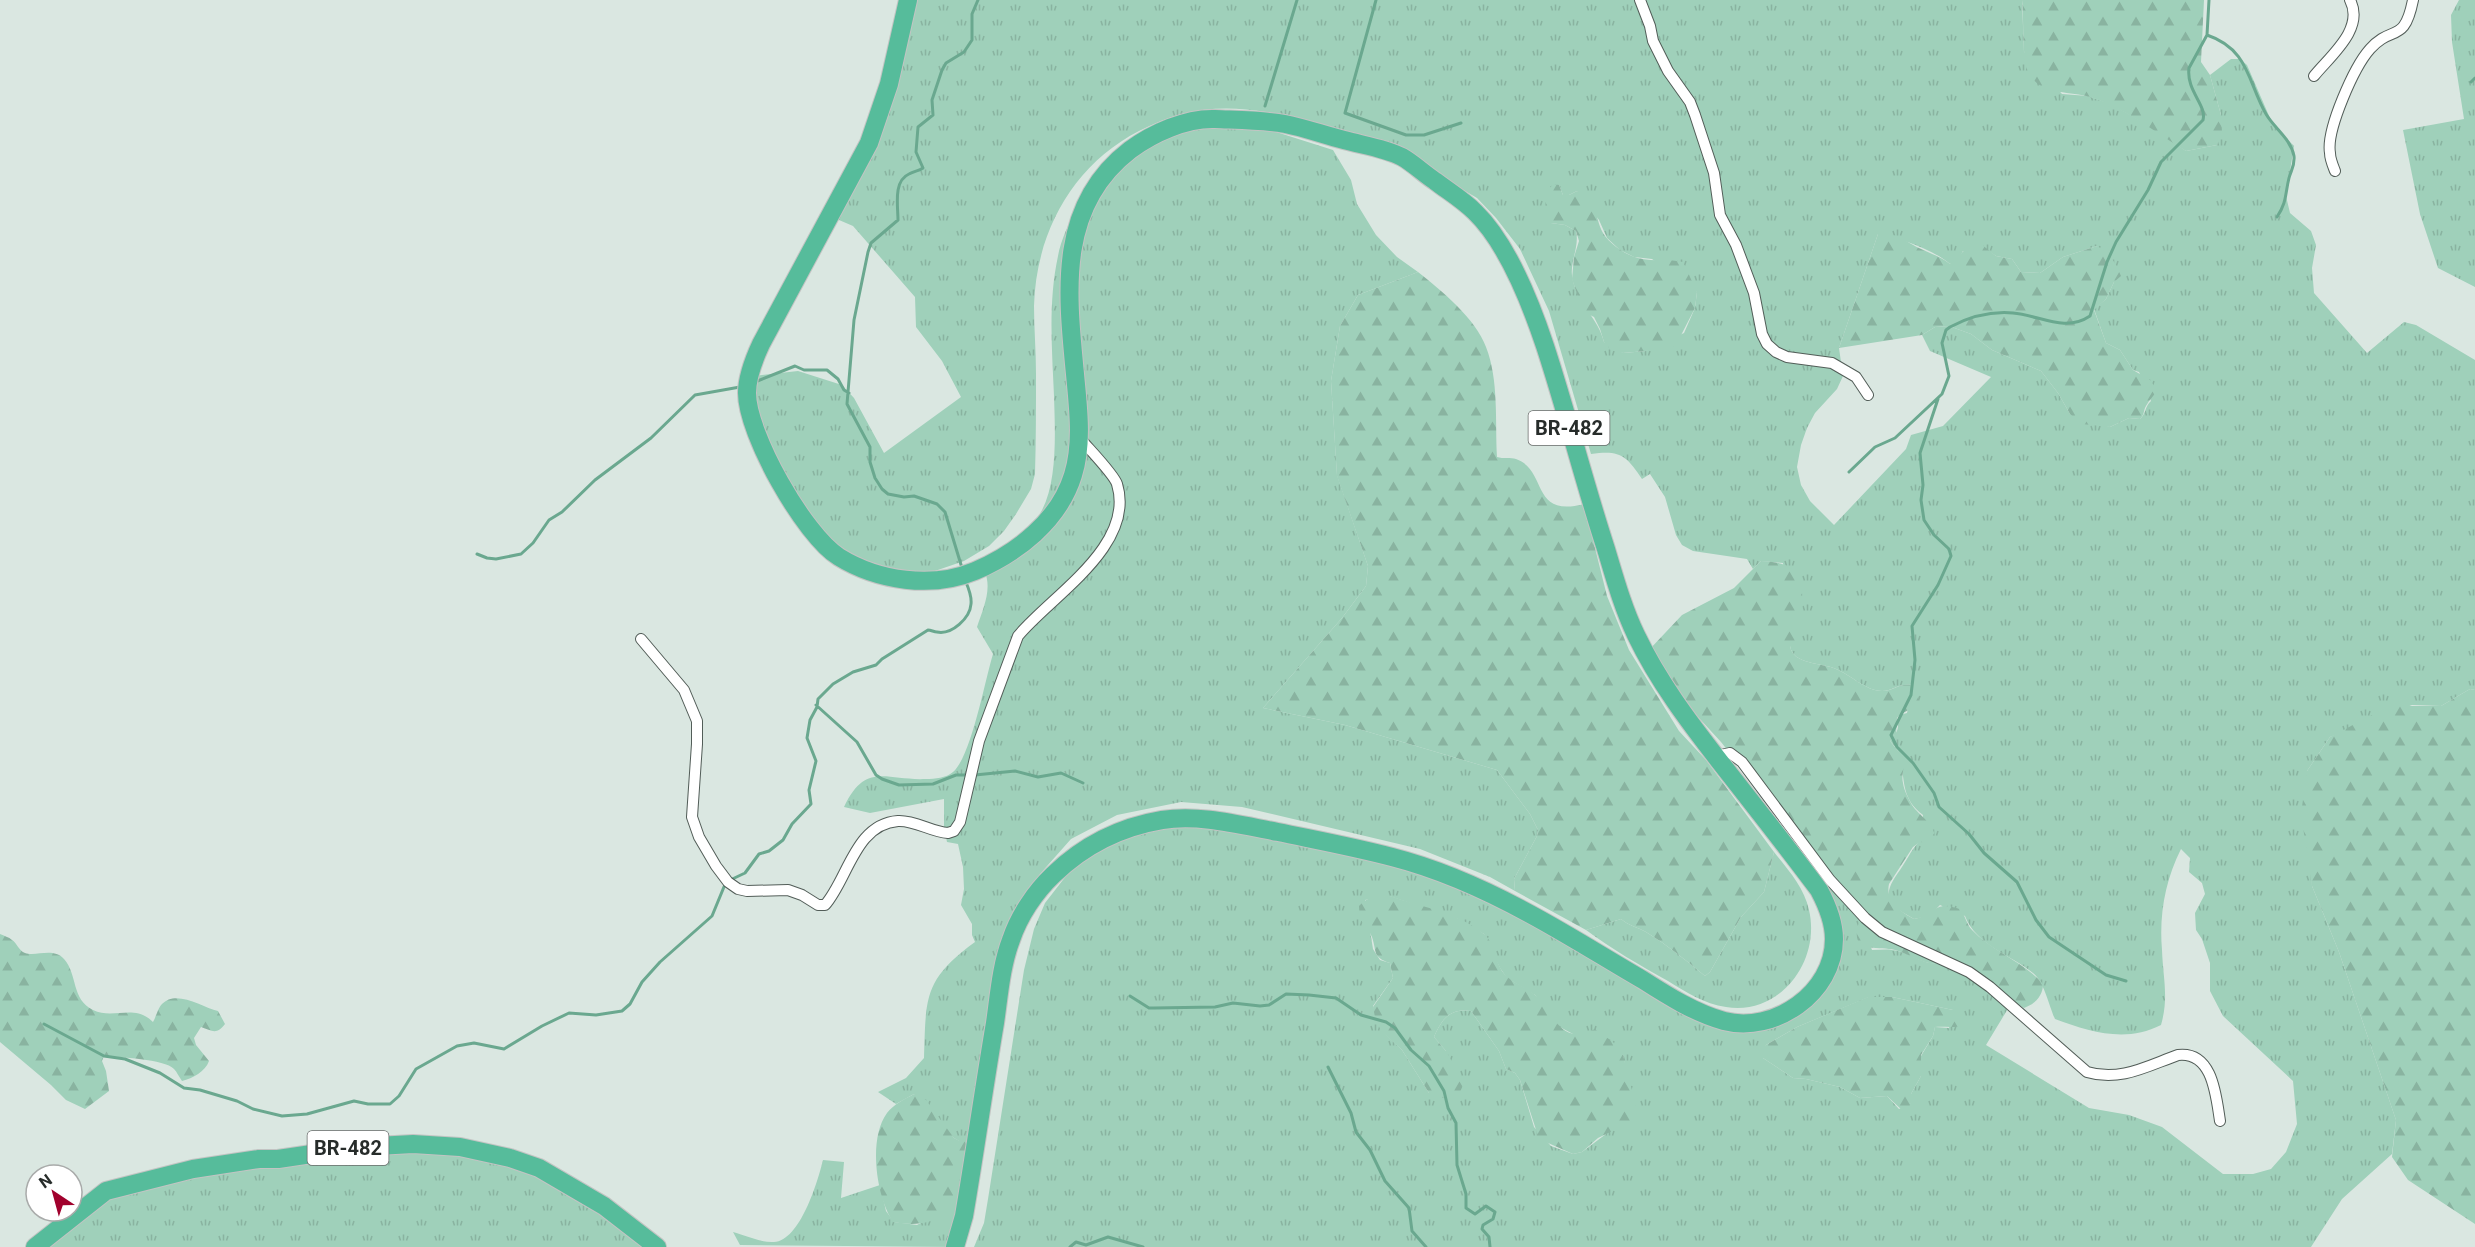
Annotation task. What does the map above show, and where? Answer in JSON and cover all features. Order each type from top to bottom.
[{"type":"highway","name":"BR-482","points":[[908,0],[889,84],[868,143],[754,358],[747,394],[755,434],[797,509],[831,552],[864,571],[890,578],[934,580],[968,574],[1000,559],[1024,543],[1055,510],[1073,473],[1078,437],[1079,409],[1070,288],[1070,254],[1085,204],[1118,160],[1135,147],[1165,130],[1209,118],[1282,123],[1400,156],[1476,212],[1499,245],[1524,289],[1553,371],[1582,475],[1625,610],[1652,664],[1676,704],[1819,890],[1827,905],[1833,929],[1833,953],[1824,977],[1804,1000],[1779,1017],[1764,1022],[1733,1023],[1698,1011],[1526,911],[1450,876],[1392,856],[1233,823],[1186,818],[1161,820],[1128,828],[1089,846],[1044,885],[1019,921],[1010,942],[964,1216],[955,1247]]},
{"type":"highway","name":"BR-482","points":[[35,1247],[106,1191],[193,1169],[359,1147],[413,1144],[460,1147],[510,1158],[539,1168],[604,1206],[657,1247]]},
{"type":"street","points":[[1640,0],[1653,41],[1668,71],[1690,102],[1695,115],[1714,173],[1720,215],[1736,245],[1754,293],[1762,334],[1767,344],[1776,352],[1787,357],[1832,363],[1856,377],[1868,395]]},
{"type":"street","points":[[2314,76],[2348,35],[2355,16],[2350,0]]},
{"type":"street","points":[[2335,171],[2330,153],[2330,142],[2348,87],[2372,47],[2405,26],[2409,20],[2413,0]]},
{"type":"street","points":[[641,639],[684,690],[697,721],[698,744],[692,817],[699,837],[716,866],[728,882],[738,889],[747,891],[788,890],[818,905],[825,906],[834,895],[855,850],[878,827],[898,821],[948,833],[954,831],[960,822],[979,741],[1018,636],[1090,566],[1110,540],[1119,511],[1117,483],[1078,437]]},
{"type":"street","points":[[1716,756],[1730,753],[1742,762],[1830,880],[1857,910],[1882,932],[1945,959],[1976,977],[2087,1072],[2103,1077],[2118,1076],[2178,1055],[2188,1054],[2195,1057],[2205,1066],[2211,1076],[2220,1121]]},
{"type":"green space","points":[[910,0],[2022,0],[2024,52],[2062,94],[2088,96],[2111,104],[2153,128],[2186,151],[2217,145],[2221,115],[2210,75],[2231,59],[2240,59],[2247,65],[2273,125],[2294,146],[2286,196],[2290,213],[2311,231],[2316,245],[2312,268],[2314,293],[2367,353],[2404,322],[2416,325],[2475,360],[2475,690],[2470,689],[2441,706],[2412,705],[2330,737],[2307,771],[2312,886],[2339,952],[2396,1120],[2392,1154],[2342,1199],[2311,1247],[974,1247],[984,1223],[1024,970],[1034,929],[1045,903],[1073,867],[1120,834],[1186,819],[1408,862],[1750,1030],[1824,979],[1833,903],[1823,871],[1856,907],[1872,950],[1900,952],[1925,962],[1948,962],[2012,1002],[1986,1045],[2089,1108],[2129,1115],[2162,1127],[2223,1174],[2253,1174],[2271,1169],[2286,1152],[2297,1124],[2293,1081],[2223,1016],[2210,991],[2210,963],[2202,939],[2196,930],[2195,913],[2205,894],[2202,883],[2189,872],[2190,858],[2181,849],[2167,886],[2162,911],[2161,937],[2165,996],[2161,1025],[2135,1033],[2108,1034],[2055,1019],[2037,977],[1977,935],[1965,916],[1940,905],[1929,916],[1914,919],[1892,904],[1889,899],[1890,887],[1920,840],[1922,830],[1923,815],[1910,801],[1899,753],[1890,741],[1895,735],[1898,718],[1907,713],[1913,685],[1903,685],[1886,691],[1876,690],[1864,686],[1836,669],[1796,657],[1790,646],[1783,563],[1761,561],[1753,569],[1747,559],[1693,551],[1682,545],[1676,535],[1665,497],[1650,474],[1642,479],[1626,459],[1616,454],[1591,454],[1549,311],[1520,249],[1477,198],[1417,163],[1266,112],[1232,108],[1185,113],[1139,131],[1116,145],[1095,162],[1077,182],[1062,204],[1042,252],[1036,279],[1034,306],[1036,449],[1035,474],[1031,489],[1004,531],[989,546],[964,561],[932,572],[877,573],[814,531],[755,422],[754,376],[798,371],[842,385],[854,398],[884,453],[961,397],[942,361],[916,327],[915,297],[853,226],[832,217],[868,139]],"holes":[[[1559,185],[1563,195],[1577,191],[1599,220],[1607,238],[1620,250],[1634,257],[1652,259],[1697,292],[1695,308],[1684,333],[1646,351],[1623,353],[1604,342],[1573,281],[1576,231],[1565,225],[1551,223]],[[1878,234],[1916,245],[1950,264],[1957,261],[1963,251],[1990,252],[1996,256],[2012,259],[2021,272],[2040,273],[2063,257],[2097,246],[2114,282],[2106,299],[2094,309],[2106,343],[2120,350],[2133,370],[2139,372],[2151,401],[2140,419],[2129,418],[2110,427],[2070,414],[2041,371],[1992,350],[1971,334],[1949,326],[1935,327],[1922,335],[1930,351],[1991,377],[1943,426],[1911,435],[1906,449],[1834,525],[1810,501],[1801,485],[1797,467],[1807,428],[1815,413],[1837,389],[1843,376],[1839,348]],[[1389,896],[1458,919],[1484,934],[1507,978],[1535,995],[1556,1025],[1573,1034],[1584,1034],[1623,1055],[1627,1076],[1606,1134],[1582,1152],[1573,1154],[1551,1146],[1534,1127],[1520,1080],[1515,1073],[1506,1069],[1499,1051],[1471,1011],[1453,1013],[1437,1030],[1434,1037],[1446,1051],[1429,1093],[1402,1050],[1382,1031],[1373,1006],[1393,978],[1390,963],[1380,960],[1373,949],[1365,900]],[[1869,997],[1892,997],[1953,1010],[1949,1028],[1935,1027],[1933,1036],[1921,1056],[1921,1076],[1911,1094],[1911,1103],[1899,1109],[1887,1096],[1860,1098],[1840,1087],[1793,1078],[1763,1058],[1766,1045],[1797,1027]]]},
{"type":"green space","points":[[2022,0],[2204,0],[2201,62],[2210,75],[2221,115],[2222,132],[2217,145],[2186,151],[2128,114],[2103,102],[2090,97],[2054,91],[2038,84],[2032,78],[2025,62]]},
{"type":"green space","points":[[2459,0],[2475,0],[2475,287],[2438,268],[2420,214],[2403,130],[2464,119],[2452,42],[2451,15]]},
{"type":"green space","points":[[1234,124],[1267,129],[1333,150],[1351,180],[1357,204],[1376,235],[1397,257],[1418,272],[1358,295],[1340,326],[1331,381],[1337,475],[1368,566],[1366,586],[1342,618],[1263,708],[1345,725],[1497,770],[1530,814],[1538,830],[1537,836],[1514,879],[1515,891],[1490,877],[1420,849],[1242,807],[1181,802],[1117,815],[1071,839],[1040,874],[1020,917],[980,1153],[954,1138],[914,1094],[896,1104],[878,1092],[906,1078],[924,1058],[927,1005],[931,992],[945,968],[975,942],[972,935],[972,924],[961,905],[964,889],[963,867],[958,844],[947,842],[944,827],[944,799],[870,813],[844,807],[852,793],[869,778],[878,776],[912,779],[944,777],[960,764],[966,751],[993,654],[977,627],[988,584],[984,570],[1030,528],[1041,512],[1050,486],[1055,440],[1051,326],[1053,291],[1058,256],[1065,232],[1077,210],[1109,172],[1151,144],[1198,128]]},
{"type":"green space","points":[[1553,184],[1559,185],[1563,195],[1577,191],[1589,199],[1603,233],[1612,244],[1624,252],[1638,258],[1683,262],[1697,292],[1695,308],[1676,345],[1669,349],[1623,353],[1611,350],[1604,342],[1594,317],[1588,314],[1579,300],[1572,279],[1574,257],[1579,241],[1576,231],[1565,225],[1551,223],[1545,215],[1546,193]]},
{"type":"green space","points":[[1878,234],[1900,238],[1950,264],[1971,244],[1981,244],[1996,256],[2012,259],[2021,272],[2040,273],[2063,257],[2097,246],[2102,249],[2112,258],[2121,276],[2114,282],[2106,299],[2094,310],[2106,343],[2120,350],[2133,370],[2150,380],[2157,390],[2147,404],[2142,417],[2140,419],[2129,418],[2110,427],[2082,424],[2070,414],[2041,371],[1992,350],[1971,334],[1949,326],[1935,327],[1922,335],[1839,348]]},
{"type":"green space","points":[[1418,272],[1447,296],[1466,316],[1486,347],[1495,387],[1497,457],[1514,458],[1526,465],[1547,499],[1555,504],[1567,507],[1584,504],[1607,596],[1629,650],[1679,731],[1706,760],[1774,852],[1764,892],[1741,917],[1710,972],[1705,976],[1661,942],[1621,919],[1586,930],[1515,891],[1514,879],[1538,830],[1530,814],[1497,770],[1345,725],[1263,708],[1342,618],[1366,586],[1368,566],[1337,476],[1331,381],[1340,326],[1358,295]]},
{"type":"green space","points":[[1761,561],[1783,564],[1795,572],[1801,585],[1801,621],[1795,641],[1790,646],[1796,657],[1836,669],[1864,686],[1876,690],[1886,691],[1903,685],[1913,685],[1917,693],[1918,703],[1897,718],[1896,734],[1890,741],[1903,760],[1904,789],[1912,805],[1931,827],[1935,837],[1934,843],[1920,842],[1913,847],[1889,884],[1889,896],[1892,901],[1914,919],[1940,907],[1960,909],[1970,928],[2043,984],[2040,996],[2032,1004],[2024,1008],[1948,962],[1933,964],[1895,950],[1865,947],[1860,944],[1857,931],[1860,919],[1721,742],[1688,706],[1649,650],[1682,615],[1734,588]]},
{"type":"green space","points":[[2470,689],[2475,690],[2475,1224],[2408,1180],[2392,1157],[2396,1120],[2339,952],[2312,886],[2301,814],[2307,771],[2330,737],[2395,706],[2441,706]]},
{"type":"green space","points":[[1774,852],[1795,879],[1807,902],[1811,929],[1809,948],[1792,981],[1779,994],[1763,1003],[1746,1008],[1726,1007],[1703,1000],[1636,963],[1586,930],[1621,919],[1661,942],[1705,976],[1710,972],[1741,917],[1764,892]]},
{"type":"green space","points":[[1390,896],[1451,915],[1474,927],[1487,937],[1505,975],[1535,995],[1559,1026],[1574,1034],[1595,1029],[1613,1042],[1623,1055],[1639,1118],[1598,1138],[1582,1152],[1573,1154],[1539,1139],[1520,1080],[1515,1073],[1506,1069],[1499,1051],[1471,1011],[1464,1010],[1448,1016],[1440,1024],[1434,1037],[1446,1051],[1464,1083],[1460,1092],[1442,1098],[1429,1093],[1402,1050],[1381,1031],[1373,1007],[1393,978],[1390,963],[1380,959],[1376,953],[1370,932],[1362,922],[1359,906],[1373,897]]},
{"type":"green space","points":[[0,934],[11,939],[25,953],[60,955],[68,965],[81,1000],[93,1010],[101,1013],[131,1012],[146,1016],[153,1022],[162,1004],[174,998],[189,1000],[218,1011],[225,1024],[219,1030],[214,1031],[201,1027],[194,1038],[196,1045],[209,1061],[207,1065],[198,1074],[182,1081],[174,1069],[161,1063],[104,1056],[102,1061],[109,1091],[85,1109],[66,1100],[0,1042]]},
{"type":"green space","points":[[1868,997],[1892,997],[1953,1010],[1965,1016],[1966,1024],[1962,1026],[1935,1027],[1933,1036],[1921,1055],[1921,1076],[1911,1094],[1908,1109],[1903,1111],[1887,1096],[1860,1098],[1840,1087],[1793,1078],[1763,1058],[1761,1052],[1766,1045],[1797,1027]]},
{"type":"green space","points":[[914,1094],[926,1100],[954,1138],[960,1141],[966,1139],[973,1141],[973,1195],[936,1219],[917,1224],[906,1224],[893,1222],[887,1211],[876,1168],[876,1152],[881,1124],[887,1113],[896,1104]]},
{"type":"green space","points":[[418,1149],[496,1159],[560,1184],[651,1247],[38,1247],[74,1223],[84,1223],[84,1216],[123,1190],[188,1175]]},
{"type":"green space","points":[[823,1160],[844,1162],[841,1198],[880,1185],[886,1211],[894,1222],[917,1225],[973,1195],[958,1247],[740,1245],[733,1232],[758,1240],[774,1242],[792,1232],[806,1208]]},
{"type":"waterway","points":[[962,568],[945,512],[937,504],[914,496],[888,494],[882,489],[875,478],[870,462],[870,447],[847,404],[854,320],[868,252],[871,243],[898,220],[897,194],[904,177],[923,168],[916,152],[918,127],[933,115],[932,100],[946,63],[964,52],[972,40],[972,14],[978,0]]},
{"type":"waterway","points":[[1265,106],[1297,0]]},
{"type":"waterway","points":[[1376,0],[1345,113],[1406,135],[1424,135],[1461,123]]},
{"type":"waterway","points":[[1849,472],[1875,447],[1895,438],[1942,394],[1949,376],[1942,343],[1946,330],[1950,327],[1965,320],[1997,313],[2023,314],[2062,323],[2081,321],[2090,316],[2107,262],[2116,242],[2148,190],[2161,162],[2203,120],[2202,109],[2190,84],[2189,68],[2207,35],[2209,0]]},
{"type":"waterway","points":[[2207,35],[2221,41],[2239,58],[2266,114],[2292,150],[2293,165],[2284,202],[2277,217]]},
{"type":"waterway","points":[[2471,82],[2475,78]]},
{"type":"waterway","points":[[755,382],[795,366],[804,370],[827,370],[849,393]]},
{"type":"waterway","points":[[477,554],[496,559],[521,554],[533,543],[549,520],[562,512],[595,480],[651,438],[695,395],[740,387]]},
{"type":"waterway","points":[[1938,399],[1920,453],[1923,485],[1921,500],[1924,520],[1934,535],[1949,549],[1951,556],[1938,585],[1912,626],[1915,660],[1911,695],[1891,735],[1897,747],[1913,763],[1934,793],[1939,807],[1969,834],[1984,853],[2017,882],[2036,920],[2049,937],[2106,975],[2126,981]]},
{"type":"waterway","points":[[44,1024],[104,1056],[125,1059],[160,1073],[184,1088],[200,1090],[237,1101],[253,1109],[282,1116],[307,1114],[354,1101],[368,1104],[390,1104],[399,1096],[416,1069],[457,1046],[474,1043],[504,1049],[569,1013],[596,1015],[622,1011],[630,1004],[642,982],[660,962],[712,916],[726,882],[745,873],[759,854],[769,851],[783,840],[792,824],[811,804],[809,790],[816,761],[807,738],[810,720],[817,707],[818,699],[833,684],[853,672],[876,665],[928,630],[948,631],[964,620],[971,604],[965,580]]},
{"type":"waterway","points":[[816,705],[857,742],[876,775],[882,779],[899,785],[933,784],[956,775],[968,775]]},
{"type":"waterway","points":[[975,775],[1015,771],[1038,777],[1061,773],[1083,783]]},
{"type":"waterway","points":[[1130,996],[1149,1008],[1215,1007],[1233,1003],[1260,1006],[1269,1005],[1286,994],[1336,998],[1361,1015],[1386,1022],[1395,1028],[1411,1050],[1429,1066],[1444,1091],[1448,1108],[1456,1123],[1457,1165],[1466,1194],[1466,1208],[1475,1214],[1486,1206],[1495,1212],[1493,1219],[1483,1225],[1482,1229],[1489,1237],[1490,1247]]},
{"type":"waterway","points":[[1328,1067],[1351,1113],[1356,1132],[1370,1150],[1385,1181],[1409,1208],[1412,1231],[1426,1247]]},
{"type":"waterway","points":[[1070,1247],[1076,1242],[1086,1245],[1108,1237],[1143,1247]]}]
